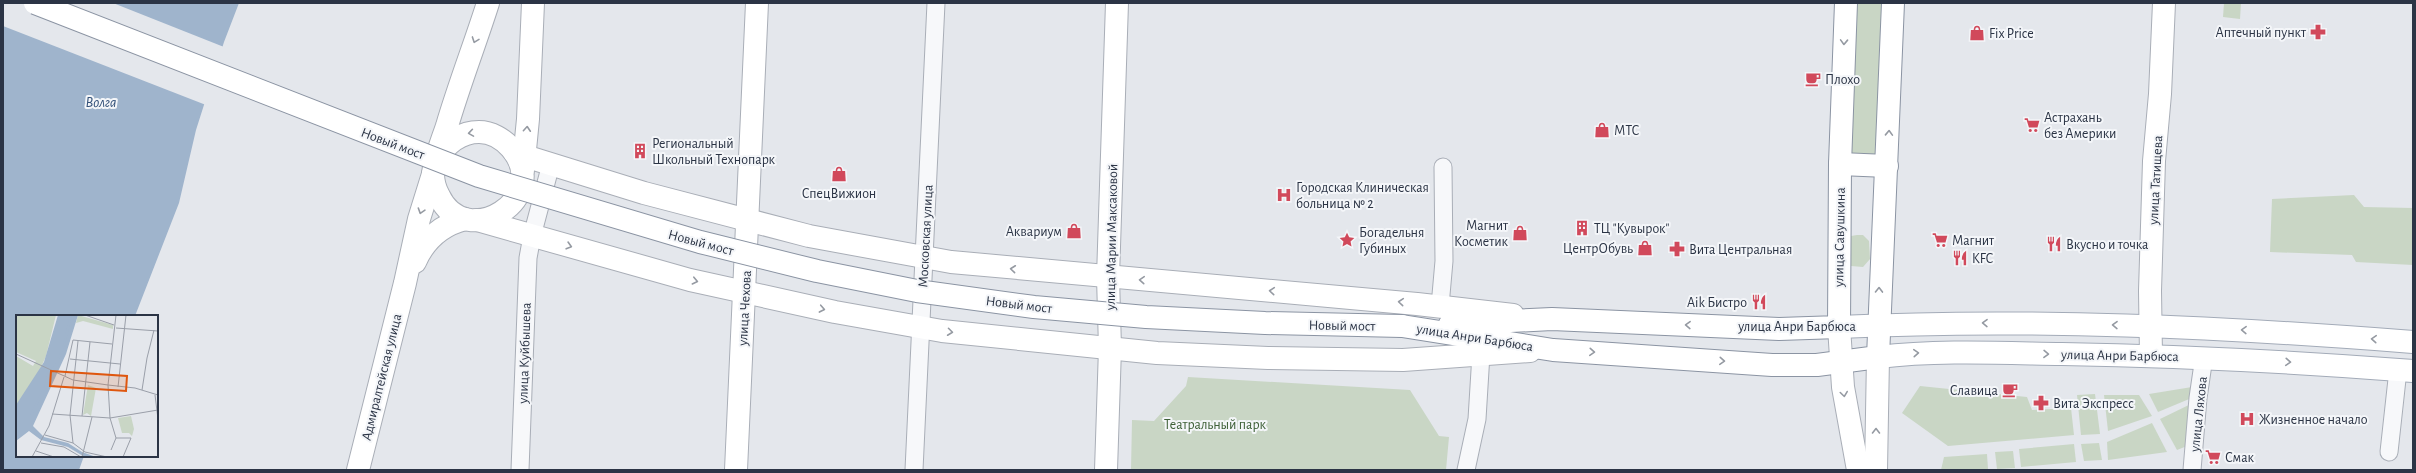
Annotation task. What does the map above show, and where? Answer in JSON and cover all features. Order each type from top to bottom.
[{"type":"main road","name":"Новый мост","points":[[35,3],[479,176],[700,242],[810,269],[917,290],[1034,306],[1146,318],[1265,323],[1402,326]]},
{"type":"main road","points":[[405,283],[419,219],[459,86],[488,3]]},
{"type":"main road","points":[[405,283],[418,255],[437,231],[450,222],[494,217],[509,207],[515,200],[521,181],[520,155],[533,3]]},
{"type":"main road","name":"улица Чехова","points":[[736,470],[757,3]]},
{"type":"main road","name":"улица Марии Максаковой","points":[[1106,470],[1110,348],[1108,277],[1117,3]]},
{"type":"main road","name":"улица Савушкина","points":[[1846,3],[1840,164],[1839,327],[1841,362],[1849,427],[1858,470]]},
{"type":"main road","points":[[1876,470],[1880,265],[1887,166],[1893,3]]},
{"type":"main road","name":"улица Татищева","points":[[2151,356],[2152,326],[2150,291],[2154,161],[2160,94],[2164,3]]},
{"type":"main road","points":[[1552,319],[1440,306],[951,262],[809,236],[644,193],[520,155],[506,142],[494,135],[480,132],[466,134],[454,139],[443,148],[435,167],[435,188],[441,202],[451,212],[471,220],[690,280],[744,293],[920,327],[1030,341],[1157,353],[1268,358],[1403,360],[1553,350]]},
{"type":"main road","points":[[1840,164],[1887,166]]},
{"type":"main road","name":"Адмиралтейская улица","points":[[358,470],[405,283]]},
{"type":"main road","name":"улица Анри Барбюса","points":[[1402,326],[1552,319],[1779,329],[1934,323],[2152,326],[2260,330],[2413,342]]},
{"type":"main road","name":"улица Анри Барбюса","points":[[1402,326],[1553,350],[1785,366],[1841,362],[1934,352],[2204,357],[2405,371]]},
{"type":"street","name":"Московская улица","points":[[914,470],[936,3]]},
{"type":"street","name":"улица Куйбышева","points":[[520,470],[528,258],[532,236],[551,164]]},
{"type":"street","points":[[1440,306],[1444,261],[1443,167]]},
{"type":"street","points":[[1466,470],[1477,419],[1481,354]]},
{"type":"street","name":"улица Ляхова","points":[[2192,470],[2198,398],[2204,357]]},
{"type":"street","points":[[2388,452],[2405,371]]},
{"type":"green space","points":[[1846,3],[1893,3],[1888,153],[1840,164]]},
{"type":"green space","points":[[2224,3],[2241,3],[2240,19],[2223,17]]},
{"type":"green space","points":[[2354,195],[2364,207],[2413,208],[2413,265],[2356,262],[2352,255],[2270,252],[2272,199]]},
{"type":"green space","points":[[1863,235],[1869,241],[1870,259],[1863,267],[1851,266],[1847,255],[1847,247],[1851,236]]},
{"type":"green space","name":"Театральный парк","points":[[1188,377],[1410,390],[1439,436],[1449,437],[1446,470],[1131,470],[1132,420],[1154,421],[1186,386]]},
{"type":"green space","points":[[1920,386],[2027,397],[2032,410],[2071,408],[2074,435],[1948,446],[1902,413]]},
{"type":"green space","points":[[2192,387],[2194,397],[2158,412],[2149,394]]},
{"type":"green space","points":[[2095,394],[2100,434],[2081,435],[2077,395]]},
{"type":"green space","points":[[2104,395],[2139,395],[2152,416],[2108,431]]},
{"type":"green space","points":[[2195,402],[2192,444],[2177,450],[2160,419]]},
{"type":"green space","points":[[2152,423],[2167,452],[2108,460],[2107,442]]},
{"type":"green space","points":[[2099,443],[2102,460],[2084,461],[2081,444]]},
{"type":"green space","points":[[2074,444],[2076,462],[2021,467],[2019,449]]},
{"type":"green space","points":[[2013,451],[2015,468],[1997,469],[1995,452]]},
{"type":"green space","points":[[1987,454],[1988,469],[1941,470],[1944,457]]},
{"type":"water","name":"Волга","points":[[3,3],[239,3],[224,42],[196,130],[179,203],[135,315],[16,315],[16,457],[84,457],[79,470],[3,470]]},
{"type":"pier","points":[[3,3],[113,3],[224,47],[206,105],[3,26]]},
{"type":"place","name":"Аптечный пункт","points":[[2318,32]]},
{"type":"place","name":"Fix Price","points":[[1977,33]]},
{"type":"place","name":"Плохо","points":[[1813,79]]},
{"type":"place","name":"Астрахань без Америки","points":[[2032,125]]},
{"type":"place","name":"МТС","points":[[1602,130]]},
{"type":"place","name":"Региональный Школьный Технопарк","points":[[640,151]]},
{"type":"place","name":"СпецВижион","points":[[839,174]]},
{"type":"place","name":"Городская Клиническая больница № 2","points":[[1284,195]]},
{"type":"place","name":"ТЦ \"Кувырок\"","points":[[1582,228]]},
{"type":"place","name":"Аквариум","points":[[1074,231]]},
{"type":"place","name":"Магнит Косметик","points":[[1520,233]]},
{"type":"place","name":"Богадельня Губиных","points":[[1347,240]]},
{"type":"place","name":"Магнит","points":[[1940,240]]},
{"type":"place","name":"Вкусно и точка","points":[[2054,244]]},
{"type":"place","name":"ЦентрОбувь","points":[[1645,248]]},
{"type":"place","name":"Вита Центральная","points":[[1677,249]]},
{"type":"place","name":"KFC","points":[[1960,258]]},
{"type":"place","name":"Aik Бистро","points":[[1759,302]]},
{"type":"place","name":"Славица","points":[[2010,390]]},
{"type":"place","name":"Вита Экспресс","points":[[2041,403]]},
{"type":"place","name":"Жизненное начало","points":[[2247,419]]},
{"type":"place","name":"Смак","points":[[2213,457]]}]
